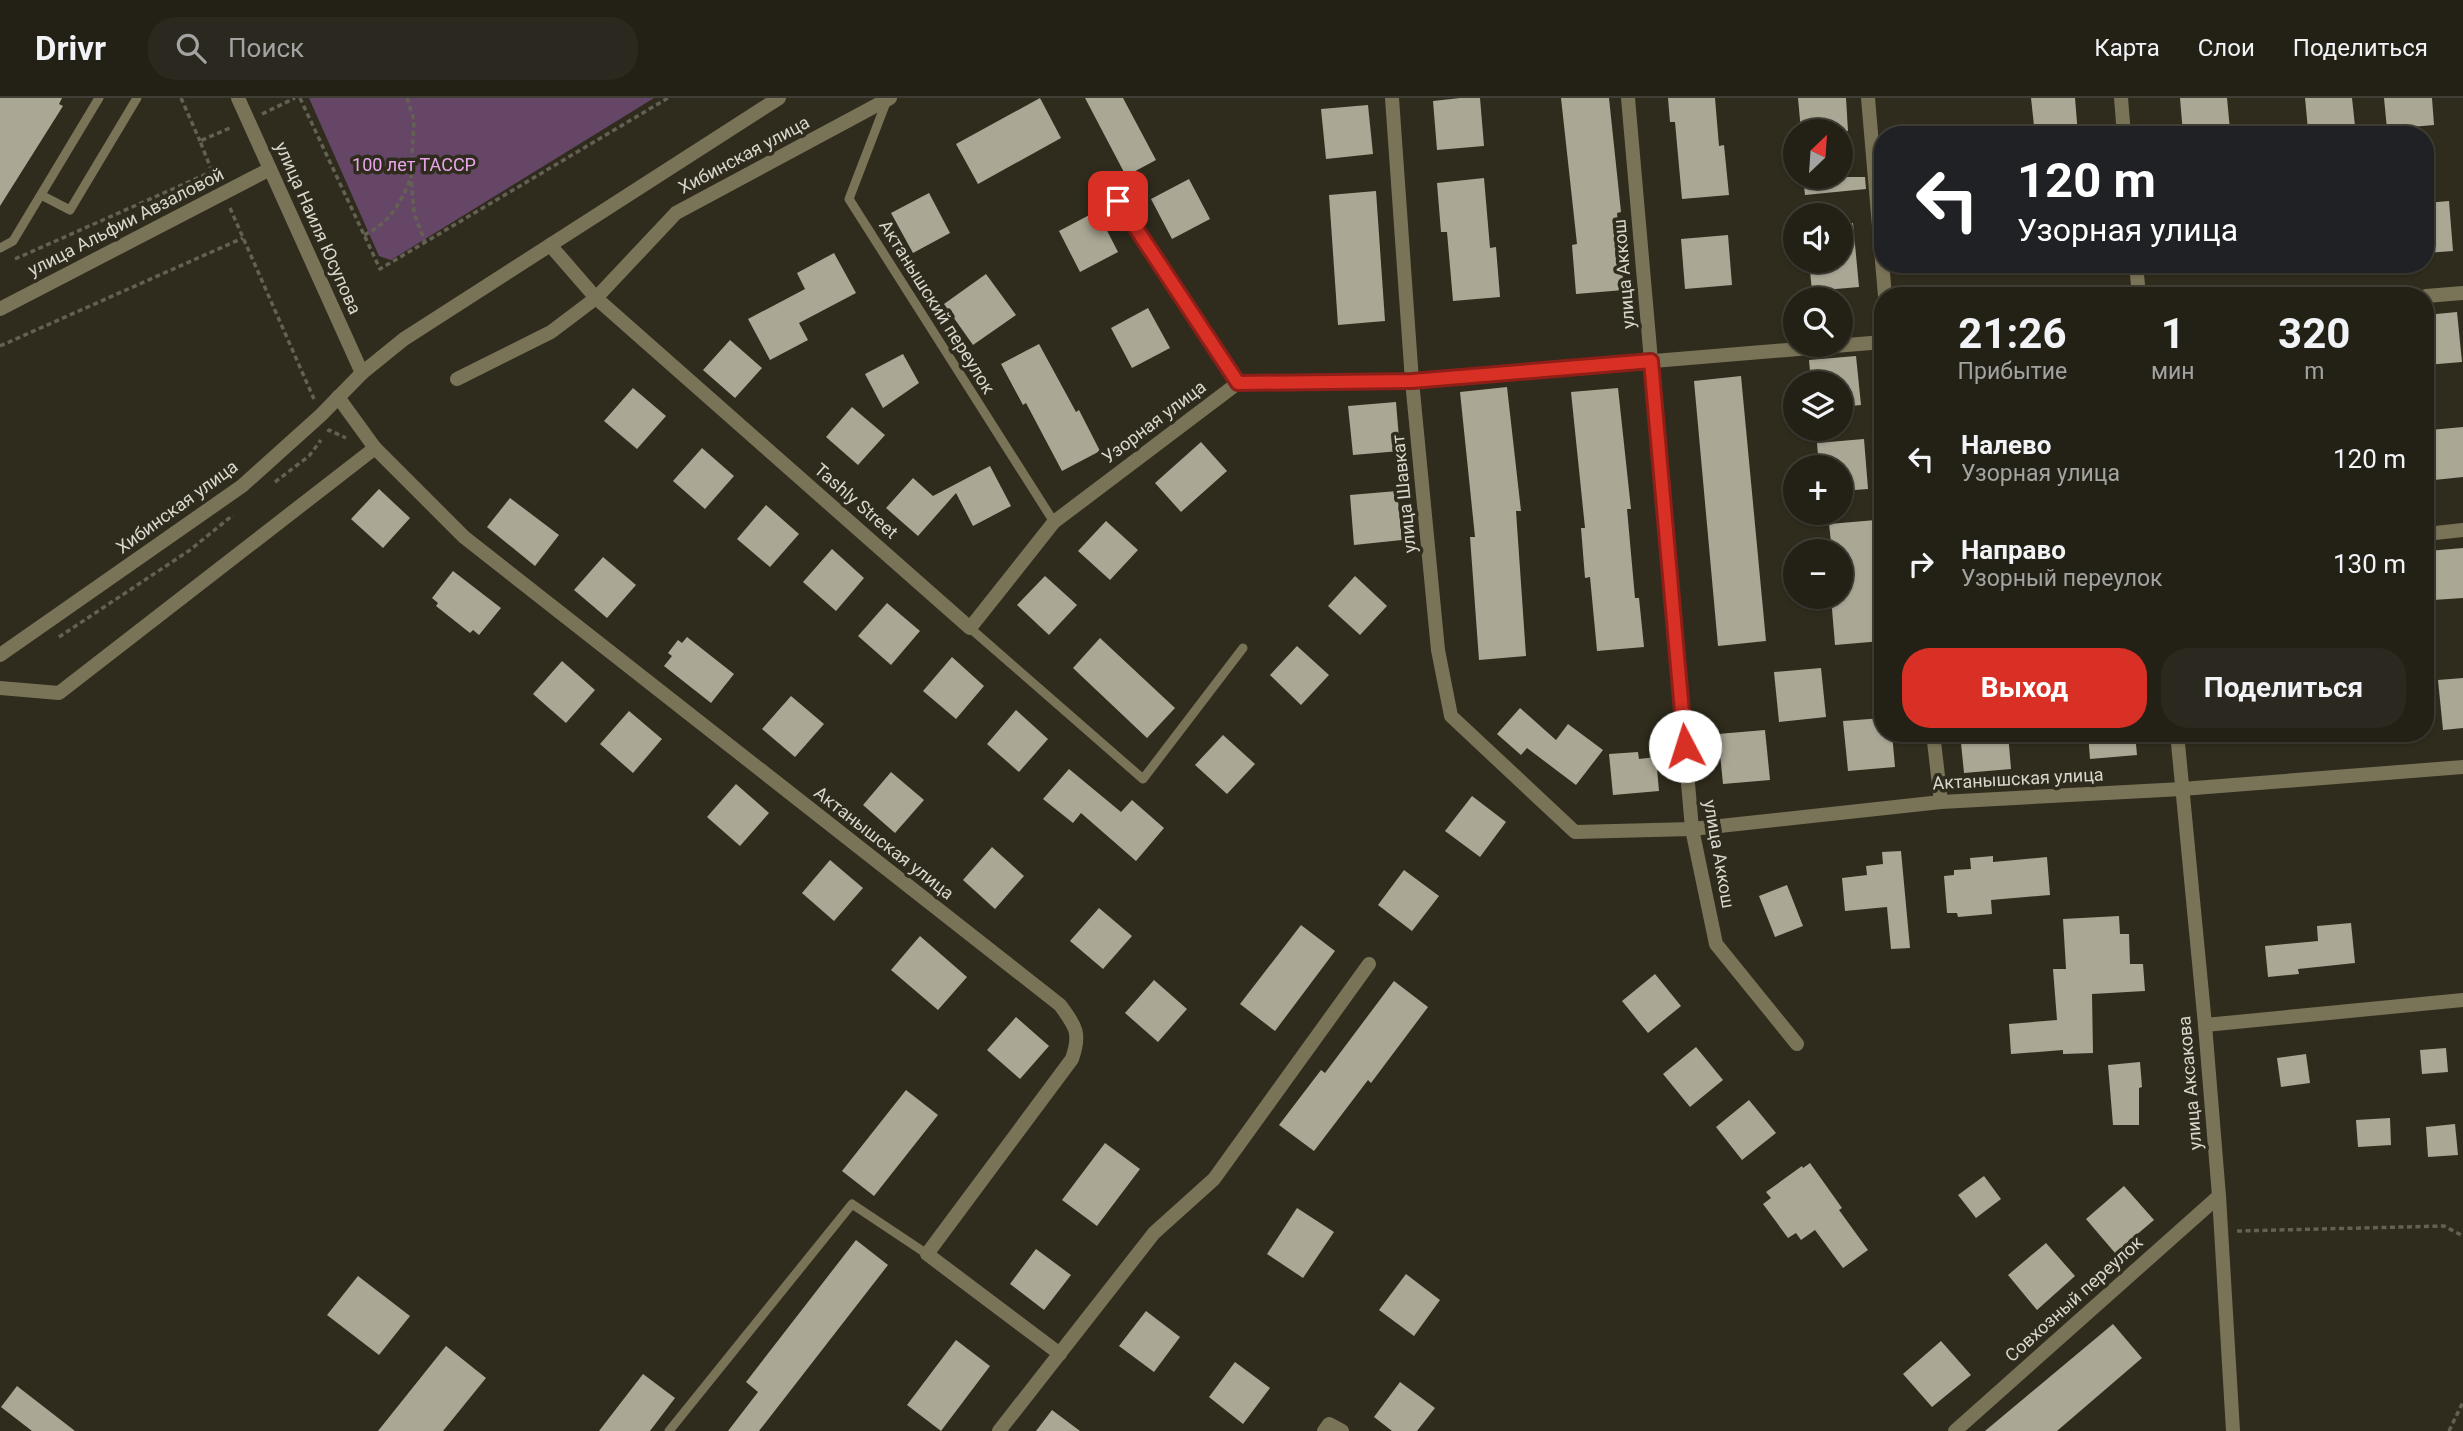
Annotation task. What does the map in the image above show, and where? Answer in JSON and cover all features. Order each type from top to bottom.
[{"type":"street","name":"улица Наиля Юсупова","points":[[238,98],[362,373]]},
{"type":"street","name":"Хибинская улица","points":[[0,655],[242,486],[362,373],[404,339],[550,245],[755,104],[779,98]]},
{"type":"street","name":"улица Шавкат","points":[[1392,98],[1412,381],[1438,650],[1451,716],[1575,832]]},
{"type":"street","name":"улица Аккош","points":[[1628,98],[1692,829],[1716,944],[1797,1044]]},
{"type":"street","points":[[1868,98],[1874,168]]},
{"type":"street","points":[[2121,98],[2123,126]]},
{"type":"street","name":"Хибинская улица","points":[[457,379],[551,332],[596,298],[676,213],[889,99]]},
{"type":"street","name":"улица Альфии Авзаловой","points":[[0,309],[270,169]]},
{"type":"street","name":"Tashly Street","points":[[550,245],[596,298],[970,628]]},
{"type":"street","points":[[2434,295],[2463,293]]},
{"type":"street","points":[[1238,383],[1412,381],[1874,343]]},
{"type":"street","name":"Узорная улица","points":[[970,628],[1054,522],[1238,383]]},
{"type":"street","name":"Актанышская улица","points":[[338,397],[375,448],[464,537],[1060,1005],[1074,1025],[1078,1041],[1072,1059],[927,1254]]},
{"type":"street","points":[[0,688],[59,693],[375,448]]},
{"type":"street","points":[[2434,533],[2463,530]]},
{"type":"street","points":[[1934,742],[1941,802]]},
{"type":"street","name":"улица Аксакова","points":[[2179,742],[2219,1196],[2233,1431]]},
{"type":"street","name":"Актанышская улица","points":[[1575,832],[1692,829],[1941,802],[2182,789],[2463,766]]},
{"type":"street","points":[[999,1431],[1154,1233],[1214,1179],[1369,964]]},
{"type":"street","points":[[2205,1025],[2463,1000]]},
{"type":"street","name":"Совхозный переулок","points":[[1955,1431],[2219,1196]]},
{"type":"street","points":[[927,1254],[1060,1354]]},
{"type":"street","points":[[1324,1431],[1329,1424],[1342,1431]]},
{"type":"lane","points":[[0,248],[13,241],[99,98]]},
{"type":"lane","points":[[41,195],[70,210],[137,98]]},
{"type":"lane","name":"Актанышский переулок","points":[[889,99],[849,199],[1054,522]]},
{"type":"lane","points":[[1118,201],[1238,383]]},
{"type":"lane","name":"Tashly Street","points":[[970,628],[1143,779],[1243,648]]},
{"type":"lane","points":[[669,1431],[852,1204],[927,1254]]},
{"type":"path","points":[[181,98],[211,172],[316,404]]},
{"type":"path","points":[[200,141],[297,98],[380,269],[668,98]]},
{"type":"path","points":[[407,98],[414,120],[411,176],[414,213],[425,242]]},
{"type":"path","points":[[12,260],[211,172]]},
{"type":"path","points":[[364,236],[383,226],[402,197],[411,176]]},
{"type":"path","points":[[0,346],[243,238]]},
{"type":"path","points":[[2221,1231],[2444,1226],[2463,1236]]},
{"type":"path","points":[[2449,1431],[2463,1402]]},
{"type":"green space","name":"100 лет ТАССР","points":[[309,98],[654,98],[391,260],[379,256]]},
{"type":"building","points":[[0,98],[62,98],[59,104],[63,106],[0,206]]},
{"type":"building","points":[[1040,98],[1061,138],[978,184],[956,144]]},
{"type":"building","points":[[1085,98],[1123,98],[1156,160],[1126,176]]},
{"type":"building","points":[[1480,98],[1484,146],[1437,150],[1433,101]]},
{"type":"building","points":[[1561,98],[1609,98],[1621,212],[1617,213],[1624,290],[1576,294],[1572,245],[1577,244]]},
{"type":"building","points":[[1668,98],[1715,98],[1719,146],[1724,145],[1729,195],[1682,199],[1675,122],[1670,122]]},
{"type":"building","points":[[1798,98],[1846,98],[1847,119],[1800,119]]},
{"type":"building","points":[[2031,98],[2075,98],[2077,126],[2034,126]]},
{"type":"building","points":[[2180,98],[2227,98],[2230,126],[2182,126]]},
{"type":"building","points":[[2305,98],[2352,98],[2355,126],[2308,126]]},
{"type":"building","points":[[2384,98],[2432,98],[2434,125],[2387,126]]},
{"type":"building","points":[[1368,105],[1373,154],[1326,159],[1321,109]]},
{"type":"building","points":[[1853,177],[1865,177],[1866,189],[1805,195],[1804,189],[1853,189]]},
{"type":"building","points":[[1484,178],[1490,248],[1496,247],[1500,297],[1453,301],[1447,232],[1441,232],[1437,183]]},
{"type":"building","points":[[1189,179],[1210,219],[1172,239],[1151,199]]},
{"type":"building","points":[[1376,191],[1385,321],[1338,325],[1329,195]]},
{"type":"building","points":[[929,193],[950,233],[913,253],[891,213]]},
{"type":"building","points":[[2449,201],[2453,251],[2434,252],[2434,202]]},
{"type":"building","points":[[1097,211],[1118,252],[1080,272],[1059,231]]},
{"type":"building","points":[[1853,223],[1859,287],[1812,287],[1810,273],[1853,273]]},
{"type":"building","points":[[1728,235],[1732,285],[1685,289],[1681,239]]},
{"type":"building","points":[[834,253],[856,293],[799,323],[808,340],[770,360],[748,319],[805,289],[797,273]]},
{"type":"building","points":[[986,274],[1016,315],[973,345],[944,304]]},
{"type":"building","points":[[1148,308],[1170,348],[1132,368],[1111,328]]},
{"type":"building","points":[[2457,312],[2462,362],[2434,364],[2434,314]]},
{"type":"building","points":[[730,340],[762,368],[735,398],[703,370]]},
{"type":"building","points":[[1039,344],[1100,451],[1062,471],[1026,403],[1023,405],[1001,364]]},
{"type":"building","points":[[903,354],[919,383],[883,408],[865,374]]},
{"type":"building","points":[[1856,356],[1861,405],[1853,406],[1853,371],[1810,371],[1809,360]]},
{"type":"building","points":[[1741,376],[1766,641],[1718,646],[1694,381]]},
{"type":"building","points":[[1507,387],[1521,511],[1516,511],[1526,656],[1479,660],[1470,537],[1475,537],[1460,392]]},
{"type":"building","points":[[633,388],[666,416],[637,449],[604,421]]},
{"type":"building","points":[[1618,388],[1631,509],[1627,509],[1635,598],[1639,598],[1644,647],[1597,651],[1590,577],[1585,578],[1581,528],[1585,528],[1571,392]]},
{"type":"building","points":[[1396,402],[1400,451],[1353,455],[1348,406]]},
{"type":"building","points":[[852,407],[885,435],[858,465],[826,437]]},
{"type":"building","points":[[2463,427],[2463,477],[2434,480],[2434,430]]},
{"type":"building","points":[[1864,439],[1868,489],[1853,490],[1853,455],[1818,455],[1817,443]]},
{"type":"building","points":[[1201,442],[1227,471],[1181,512],[1155,483]]},
{"type":"building","points":[[702,448],[734,476],[705,509],[673,481]]},
{"type":"building","points":[[990,466],[1011,506],[973,526],[956,493],[918,536],[886,508],[913,478],[933,496]]},
{"type":"building","points":[[379,489],[410,518],[383,548],[351,519]]},
{"type":"building","points":[[1397,491],[1402,540],[1354,545],[1350,495]]},
{"type":"building","points":[[510,498],[559,535],[535,566],[487,527]]},
{"type":"building","points":[[766,505],[799,534],[770,567],[737,539]]},
{"type":"building","points":[[1874,520],[1874,642],[1835,645],[1832,609],[1853,609],[1853,539],[1831,539],[1829,525],[1853,525],[1853,522]]},
{"type":"building","points":[[1106,521],[1138,550],[1110,580],[1078,551]]},
{"type":"building","points":[[2463,548],[2463,598],[2434,600],[2434,550]]},
{"type":"building","points":[[832,549],[864,578],[836,611],[803,582]]},
{"type":"building","points":[[603,557],[636,585],[607,618],[574,590]]},
{"type":"building","points":[[453,571],[501,608],[479,635],[473,630],[470,633],[436,606],[438,603],[432,598]]},
{"type":"building","points":[[1045,576],[1077,605],[1049,635],[1017,605]]},
{"type":"building","points":[[1355,576],[1387,606],[1360,635],[1328,606]]},
{"type":"building","points":[[887,603],[920,631],[891,665],[858,636]]},
{"type":"building","points":[[687,637],[734,674],[711,703],[664,666],[672,656],[668,653],[678,640],[682,643]]},
{"type":"building","points":[[1100,638],[1175,708],[1147,738],[1073,668]]},
{"type":"building","points":[[1297,646],[1329,675],[1301,705],[1270,675]]},
{"type":"building","points":[[952,657],[984,686],[956,719],[923,691]]},
{"type":"building","points":[[562,661],[595,690],[566,723],[533,694]]},
{"type":"building","points":[[1821,668],[1826,717],[1779,722],[1774,672]]},
{"type":"building","points":[[2463,678],[2463,728],[2443,730],[2438,680]]},
{"type":"building","points":[[791,696],[824,724],[795,757],[762,729]]},
{"type":"building","points":[[1520,708],[1556,740],[1568,724],[1603,750],[1576,785],[1527,748],[1521,755],[1497,734]]},
{"type":"building","points":[[1016,710],[1048,739],[1019,772],[987,744]]},
{"type":"building","points":[[629,711],[662,739],[633,773],[600,744]]},
{"type":"building","points":[[1874,719],[1874,742],[1893,742],[1895,767],[1848,771],[1843,721]]},
{"type":"building","points":[[1765,730],[1770,780],[1723,784],[1718,734]]},
{"type":"building","points":[[1223,735],[1255,764],[1227,794],[1195,765]]},
{"type":"building","points":[[1961,742],[2009,742],[2011,769],[1964,773]]},
{"type":"building","points":[[2089,742],[2136,742],[2137,755],[2090,759]]},
{"type":"building","points":[[1638,752],[1639,759],[1656,757],[1659,791],[1613,795],[1609,754]]},
{"type":"building","points":[[1069,769],[1121,812],[1132,800],[1164,828],[1136,861],[1081,813],[1073,823],[1043,799]]},
{"type":"building","points":[[891,772],[924,800],[895,833],[863,805]]},
{"type":"building","points":[[736,784],[769,813],[740,846],[707,817]]},
{"type":"building","points":[[1472,796],[1506,822],[1480,857],[1445,831]]},
{"type":"building","points":[[992,847],[1024,876],[995,909],[963,880]]},
{"type":"building","points":[[1901,851],[1910,948],[1891,949],[1887,907],[1845,911],[1842,878],[1867,875],[1866,866],[1883,864],[1882,852]]},
{"type":"building","points":[[1993,856],[1993,862],[2047,857],[2050,895],[1991,900],[1992,914],[1958,917],[1957,913],[1947,913],[1944,876],[1954,875],[1954,870],[1971,869],[1970,858]]},
{"type":"building","points":[[830,860],[863,888],[834,921],[802,893]]},
{"type":"building","points":[[1404,870],[1439,896],[1412,931],[1378,905]]},
{"type":"building","points":[[1787,885],[1803,926],[1775,937],[1759,896]]},
{"type":"building","points":[[1099,908],[1132,936],[1103,969],[1070,941]]},
{"type":"building","points":[[2119,916],[2120,934],[2129,934],[2130,964],[2143,964],[2145,991],[2092,994],[2093,1053],[2063,1054],[2063,1050],[2011,1054],[2009,1024],[2057,1020],[2053,969],[2066,969],[2063,919]]},
{"type":"building","points":[[2351,923],[2355,963],[2298,969],[2299,974],[2268,977],[2265,946],[2318,941],[2317,926]]},
{"type":"building","points":[[1301,925],[1335,951],[1275,1031],[1240,1004]]},
{"type":"building","points":[[920,936],[967,977],[938,1010],[891,970]]},
{"type":"building","points":[[1655,974],[1681,1006],[1648,1033],[1622,1001]]},
{"type":"building","points":[[1154,980],[1187,1009],[1158,1042],[1125,1013]]},
{"type":"building","points":[[1394,981],[1428,1007],[1371,1083],[1368,1080],[1314,1151],[1279,1125],[1321,1070],[1325,1073]]},
{"type":"building","points":[[1016,1017],[1049,1046],[1020,1079],[987,1050]]},
{"type":"building","points":[[1696,1047],[1723,1080],[1690,1107],[1663,1074]]},
{"type":"building","points":[[2446,1048],[2448,1072],[2422,1074],[2420,1050]]},
{"type":"building","points":[[2306,1054],[2310,1083],[2281,1087],[2277,1058]]},
{"type":"building","points":[[2140,1062],[2142,1087],[2139,1088],[2139,1125],[2113,1125],[2108,1065]]},
{"type":"building","points":[[906,1090],[938,1115],[874,1196],[842,1171]]},
{"type":"building","points":[[1749,1100],[1776,1133],[1742,1160],[1716,1127]]},
{"type":"building","points":[[2390,1118],[2391,1145],[2358,1147],[2356,1120]]},
{"type":"building","points":[[2455,1124],[2458,1155],[2428,1157],[2426,1127]]},
{"type":"building","points":[[1105,1143],[1140,1169],[1097,1226],[1062,1200]]},
{"type":"building","points":[[1810,1163],[1868,1250],[1843,1268],[1815,1230],[1801,1240],[1796,1233],[1788,1238],[1763,1204],[1771,1198],[1766,1192]]},
{"type":"building","points":[[1984,1176],[2001,1199],[1976,1218],[1958,1195]]},
{"type":"building","points":[[2124,1186],[2154,1220],[2115,1253],[2086,1219]]},
{"type":"building","points":[[1297,1208],[1334,1232],[1303,1278],[1267,1254]]},
{"type":"building","points":[[856,1240],[888,1265],[759,1431],[728,1431],[758,1392],[746,1382]]},
{"type":"building","points":[[2046,1243],[2075,1276],[2037,1310],[2008,1275]]},
{"type":"building","points":[[1036,1249],[1071,1275],[1044,1310],[1010,1284]]},
{"type":"building","points":[[1406,1274],[1440,1300],[1414,1336],[1379,1310]]},
{"type":"building","points":[[358,1276],[410,1316],[379,1355],[327,1315]]},
{"type":"building","points":[[1146,1311],[1180,1337],[1154,1372],[1119,1346]]},
{"type":"building","points":[[2113,1324],[2142,1358],[2057,1431],[1985,1431]]},
{"type":"building","points":[[956,1340],[990,1366],[941,1431],[907,1405]]},
{"type":"building","points":[[1941,1341],[1971,1375],[1932,1407],[1903,1374]]},
{"type":"building","points":[[446,1346],[486,1378],[443,1431],[378,1431]]},
{"type":"building","points":[[1235,1362],[1270,1388],[1243,1424],[1209,1397]]},
{"type":"building","points":[[643,1374],[675,1398],[650,1431],[599,1431]]},
{"type":"building","points":[[1400,1382],[1435,1408],[1417,1431],[1392,1431],[1374,1417]]},
{"type":"building","points":[[17,1386],[75,1431],[32,1431],[1,1407]]},
{"type":"building","points":[[1052,1410],[1080,1431],[1036,1431]]},
{"type":"route","points":[[1118,201],[1238,383],[1412,381],[1651,361],[1685,746]]}]
